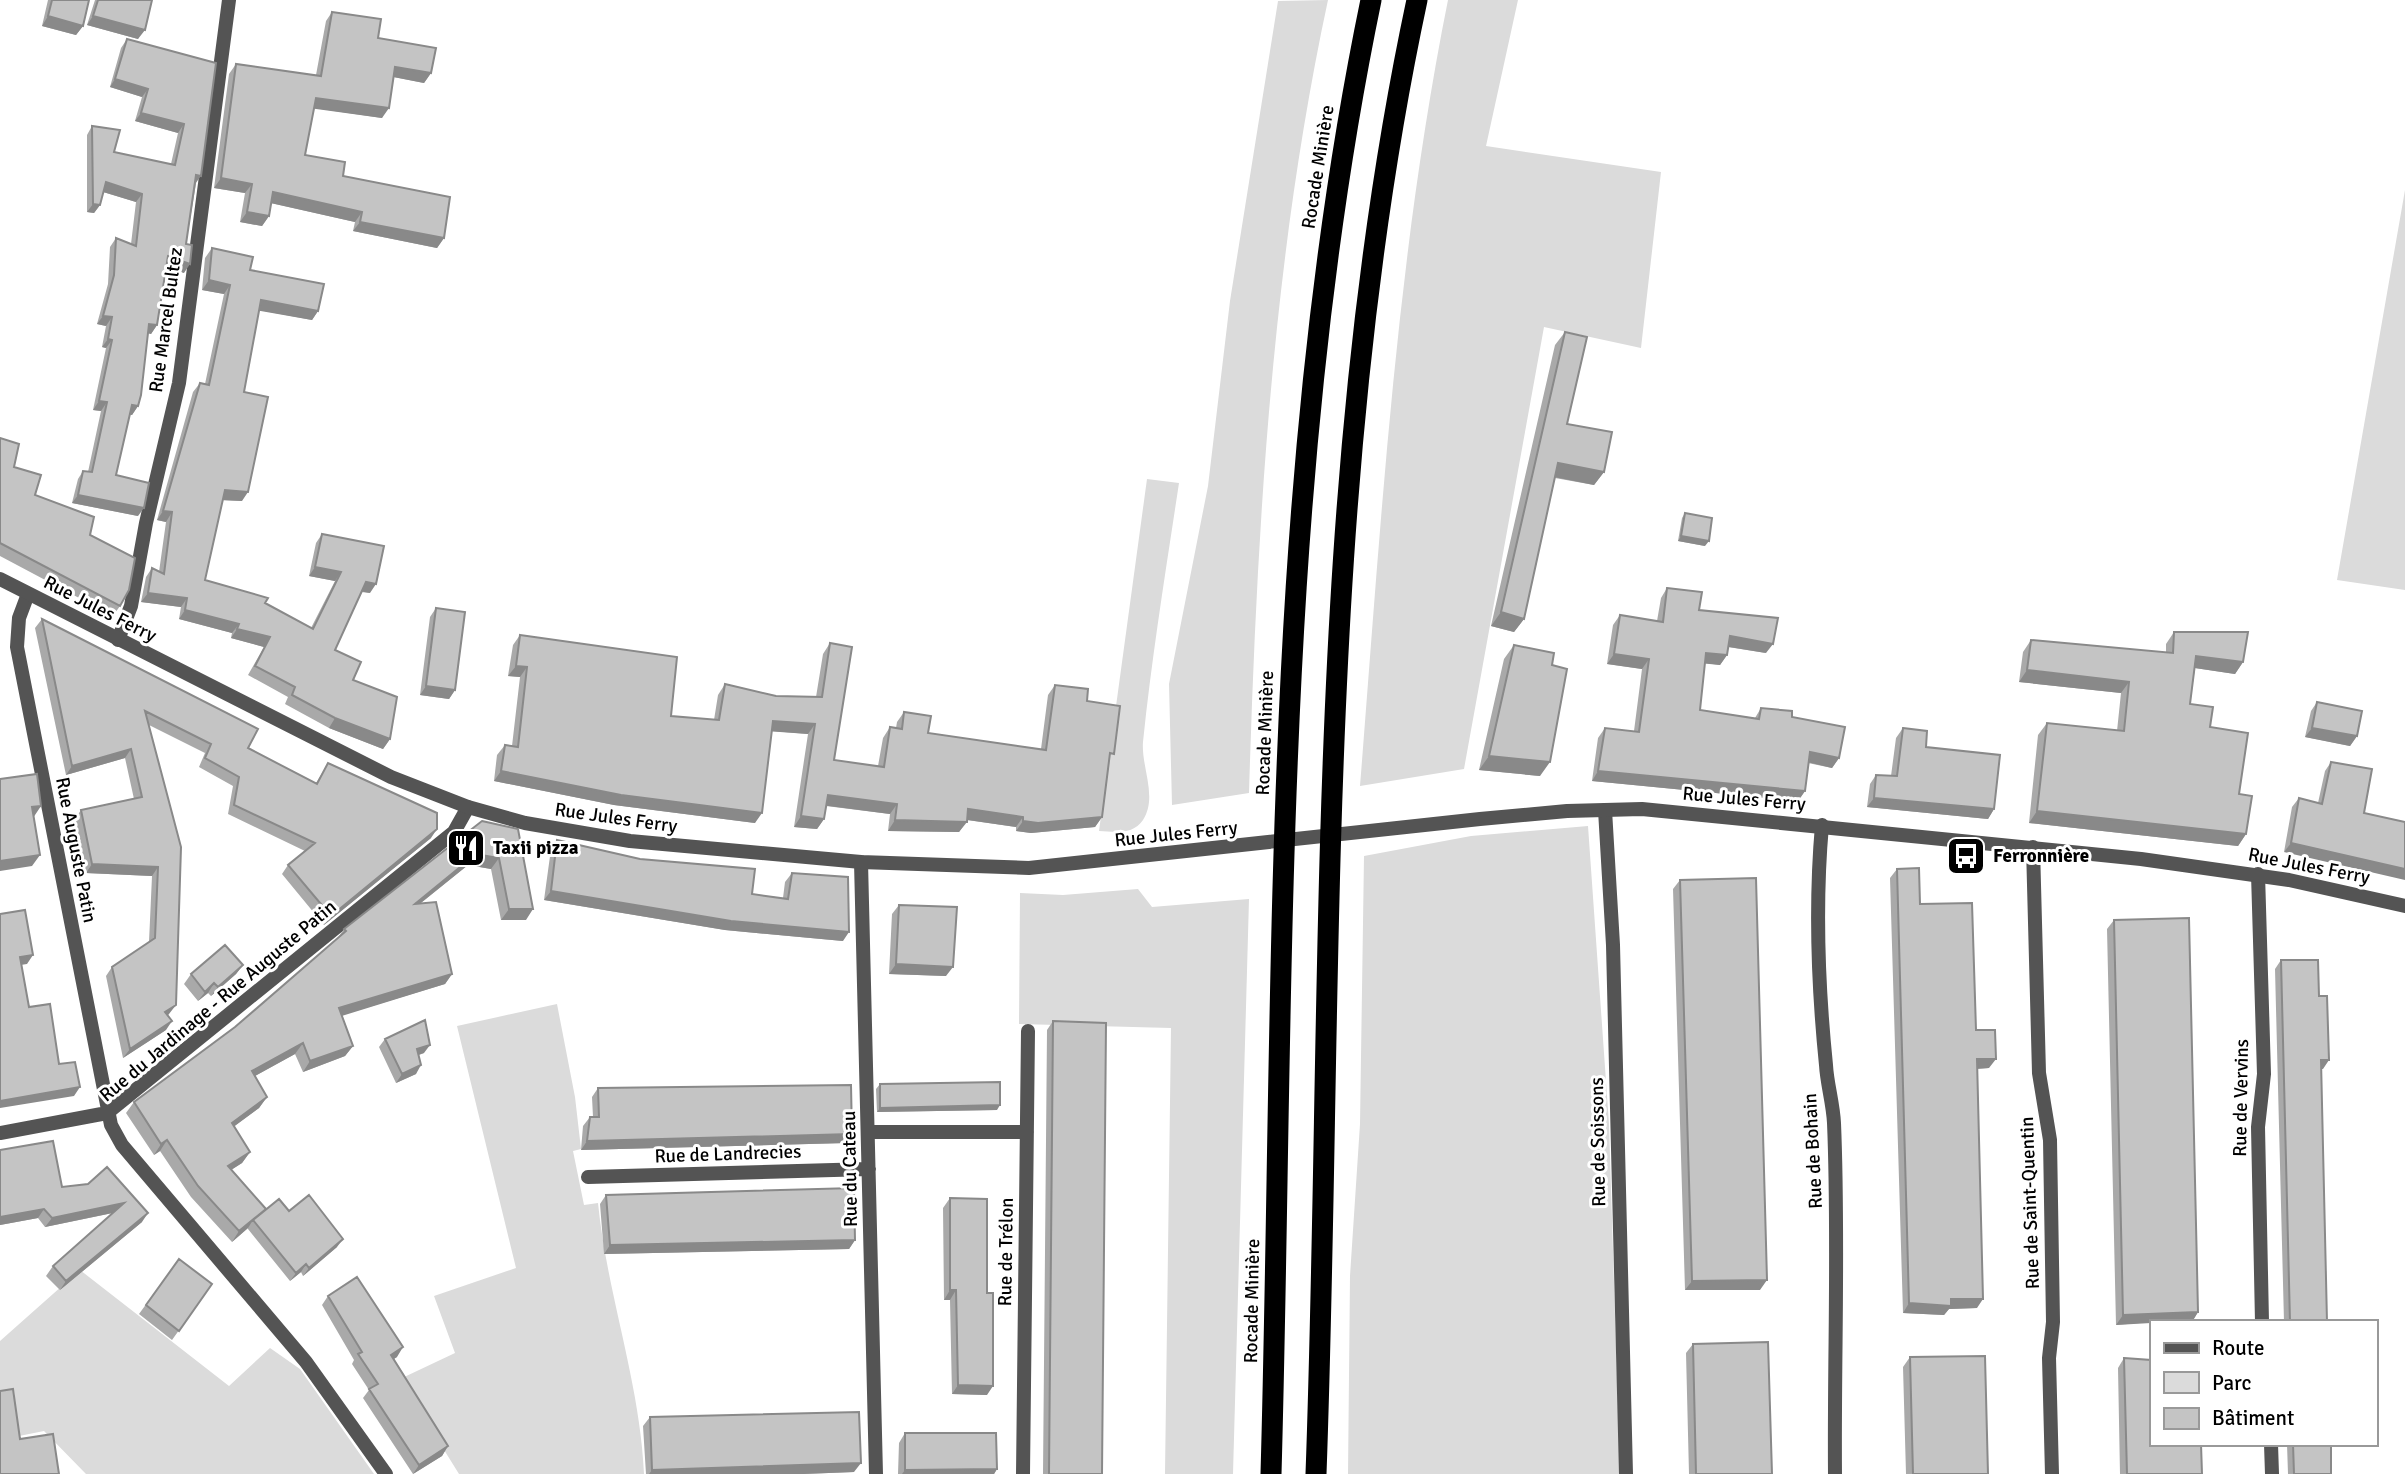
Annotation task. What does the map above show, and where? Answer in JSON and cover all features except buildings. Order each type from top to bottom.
[{"type":"highway","name":"Rocade Minière","points":[[1271,1474],[1285,775],[1296,559],[1315,351],[1345,134],[1371,0]]},
{"type":"highway","points":[[1316,1474],[1327,904],[1343,547],[1362,345],[1386,169],[1417,0]]},
{"type":"street","name":"Rue Marcel Bultez","points":[[118,640],[131,606],[179,383],[229,0]]},
{"type":"street","name":"Rue Jules Ferry","points":[[0,579],[369,768],[468,807],[525,823],[605,838],[861,862],[969,868],[1060,866],[1480,819],[1605,810],[1668,811],[2033,847],[2258,874],[2405,906]]},
{"type":"street","name":"Rue Auguste Patin","points":[[28,594],[19,618],[17,647],[107,1113]]},
{"type":"street","name":"Rue du Jardinage - Rue Auguste Patin","points":[[386,1474],[306,1362],[122,1145],[107,1113],[454,832],[468,807]]},
{"type":"street","name":"Rue de Soissons","points":[[1605,810],[1612,945],[1626,1474]]},
{"type":"street","name":"Rue de Bohain","points":[[1822,825],[1818,889],[1825,1061],[1834,1119],[1837,1257],[1833,1353],[1835,1474]]},
{"type":"street","name":"Rue de Saint-Quentin","points":[[2033,847],[2039,1073],[2050,1140],[2053,1307],[2049,1358],[2052,1474]]},
{"type":"street","name":"Rue du Cateau","points":[[861,862],[876,1474]]},
{"type":"street","name":"Rue de Vervins","points":[[2258,874],[2264,1074],[2258,1127],[2262,1320]]},
{"type":"street","name":"Rue de Trélon","points":[[1023,1474],[1028,1031]]},
{"type":"street","points":[[0,1133],[107,1113]]},
{"type":"street","points":[[868,1132],[1027,1132]]},
{"type":"street","name":"Rue de Landrecies","points":[[588,1177],[869,1169]]},
{"type":"street","points":[[2272,1446],[2272,1474]]},
{"type":"green space","points":[[1328,0],[1293,197],[1270,395],[1257,594],[1249,793],[1172,805],[1169,684],[1208,486],[1230,301],[1278,1]]},
{"type":"green space","points":[[1448,0],[1518,0],[1486,146],[1661,172],[1641,348],[1544,327],[1464,769],[1360,786],[1392,391],[1415,195]]},
{"type":"green space","points":[[2405,190],[2405,590],[2337,580]]},
{"type":"green space","points":[[1147,479],[1179,483],[1143,742],[1149,802],[1143,820],[1134,828],[1123,832],[1099,831]]},
{"type":"green space","points":[[1588,826],[1609,1124],[1620,1474],[1348,1474],[1350,1276],[1360,1124],[1364,856],[1471,836]]},
{"type":"green space","points":[[1138,889],[1152,907],[1249,899],[1233,1474],[1165,1474],[1171,1028],[1019,1024],[1020,893],[1063,895]]},
{"type":"green space","points":[[557,1004],[575,1097],[581,1149],[573,1151],[584,1205],[598,1203],[608,1271],[636,1406],[644,1474],[459,1474],[400,1379],[455,1353],[434,1296],[516,1268],[457,1026]]},
{"type":"green space","points":[[80,1270],[229,1386],[270,1348],[300,1369],[374,1474],[86,1474],[44,1431],[19,1436],[14,1390],[0,1391],[0,1341]]},
{"type":"place","name":"Taxii pizza","points":[[466,848]]},
{"type":"place","name":"Ferronnière","points":[[1966,856]]}]
